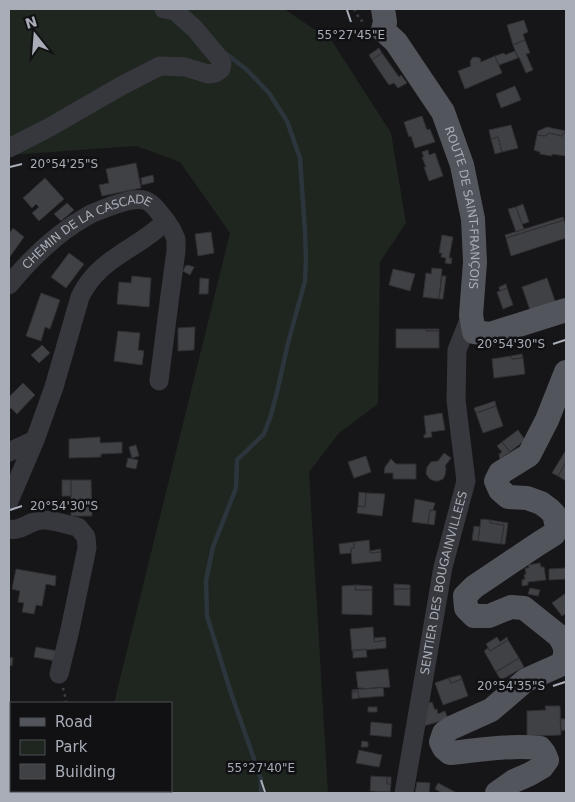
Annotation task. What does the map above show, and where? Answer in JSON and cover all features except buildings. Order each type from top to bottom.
[{"type":"main road","name":"ROUTE DE SAINT-FRANÇOIS","points":[[383,9],[385,22],[383,30],[396,42],[443,112],[462,165],[473,219],[475,262],[471,315]]},
{"type":"main road","points":[[471,315],[474,332],[490,334],[566,310]]},
{"type":"main road","points":[[497,793],[514,781],[542,767],[547,760],[540,748],[493,748],[450,753],[441,742],[444,733],[491,710],[526,680],[562,664],[565,657],[566,650],[559,636],[524,608],[511,607],[488,616],[474,616],[466,608],[465,596],[474,587],[554,534],[556,526],[554,514],[549,509],[541,503],[527,498],[508,497],[500,490],[496,481],[500,473],[529,455],[547,420],[566,372]]},
{"type":"street","points":[[9,148],[160,66],[185,67],[208,74],[215,73],[221,69],[220,59],[195,28],[175,11],[164,9]]},
{"type":"street","name":"CHEMIN DE LA CASCADE","points":[[9,285],[22,269],[68,228],[91,214],[128,201],[145,200],[156,208],[172,230],[176,239],[159,381]]},
{"type":"street","name":"CHEMIN DE LA CASCADE","points":[[9,501],[35,440],[54,387],[80,297],[85,286],[109,262],[147,237],[166,221]]},
{"type":"street","name":"SENTIER DES BOUGAINVILLEES","points":[[404,793],[434,612],[443,567],[466,482],[456,400],[457,350],[471,315]]},
{"type":"street","points":[[9,452],[35,440]]},
{"type":"street","points":[[9,529],[22,528],[31,522],[43,520],[78,527],[86,538],[87,548],[59,674]]},
{"type":"street","points":[[434,612],[466,608]]},
{"type":"green space","points":[[9,9],[284,9],[332,41],[391,133],[406,223],[380,262],[378,404],[339,433],[309,472],[328,793],[91,793],[172,792],[172,702],[114,702],[230,233],[180,162],[136,146],[9,155]]},
{"type":"waterway","points":[[225,53],[246,69],[269,93],[287,121],[300,158],[305,233],[305,281],[271,415],[264,434],[237,460],[236,488],[213,547],[206,580],[207,616],[261,779],[261,793]]}]
